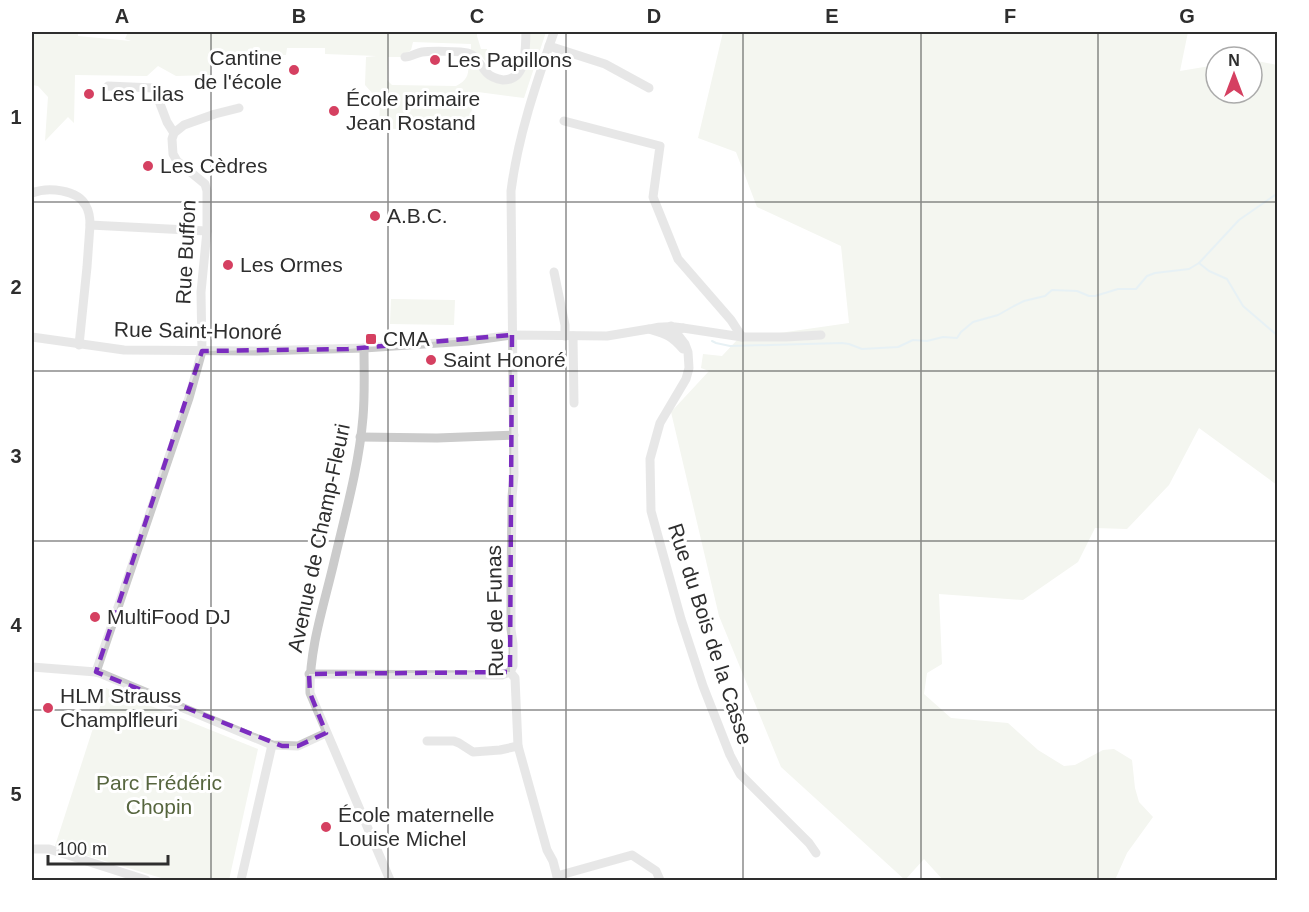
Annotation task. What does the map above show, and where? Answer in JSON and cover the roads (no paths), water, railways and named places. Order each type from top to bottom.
[{"type":"street","points":[[405,57],[411,57],[420,52],[468,53],[477,59],[492,77],[506,80],[516,75],[524,64],[526,32]]},
{"type":"street","name":"Rue de Funas","points":[[554,32],[525,120],[512,183],[514,475],[511,618],[513,666],[510,672],[515,678],[518,746],[547,850],[558,878]]},
{"type":"street","points":[[549,46],[605,64],[649,88]]},
{"type":"street","name":"Rue Buffon","points":[[96,672],[189,398],[202,351],[201,292],[207,231],[205,184],[177,161],[173,154],[171,144],[174,133],[167,122],[154,87],[108,86]]},
{"type":"street","points":[[174,133],[184,125],[238,108]]},
{"type":"street","points":[[564,122],[660,146],[653,197],[678,259],[731,320],[742,337]]},
{"type":"street","points":[[32,192],[38,190],[68,192],[81,198],[87,206],[90,225],[79,345]]},
{"type":"street","points":[[90,225],[207,231]]},
{"type":"street","points":[[554,272],[569,336],[574,403]]},
{"type":"street","name":"Rue Saint-Honoré","points":[[32,337],[124,350],[202,351],[364,348],[468,341],[512,335],[607,336],[657,327],[742,337],[821,335]]},
{"type":"street","name":"Rue du Bois de la Casse","points":[[674,330],[685,344],[689,368],[686,379],[660,423],[650,459],[651,511],[681,619],[703,686],[730,755],[740,774],[809,843],[816,853]]},
{"type":"street","name":"Avenue de Champ-Fleuri","points":[[364,348],[363,417],[360,437],[309,674],[310,693],[390,880]]},
{"type":"street","points":[[360,437],[437,438],[514,435]]},
{"type":"street","points":[[32,667],[96,672],[273,745],[298,746],[327,733]]},
{"type":"street","points":[[309,674],[502,675],[510,672]]},
{"type":"street","points":[[427,741],[454,741],[473,752],[518,746]]},
{"type":"street","points":[[242,880],[273,745]]},
{"type":"street","points":[[32,849],[49,849],[146,880]]},
{"type":"street","points":[[558,878],[632,855],[656,871],[660,880]]},
{"type":"waterway","points":[[712,341],[730,346],[842,343],[862,349],[898,347],[913,340],[957,338],[973,322],[998,315],[1024,301],[1045,296],[1052,290],[1077,291],[1095,296],[1118,289],[1136,289],[1147,276],[1155,273],[1189,269],[1199,263],[1239,220],[1278,193]]},
{"type":"waterway","points":[[1199,263],[1209,271],[1227,279],[1243,306],[1278,336]]},
{"type":"place","name":"Les Papillons","points":[[435,60]]},
{"type":"place","name":"Cantine de l'école","points":[[294,70]]},
{"type":"place","name":"Les Lilas","points":[[89,94]]},
{"type":"place","name":"École primaire Jean Rostand","points":[[334,111]]},
{"type":"place","name":"Les Cèdres","points":[[148,166]]},
{"type":"place","name":"A.B.C.","points":[[375,216]]},
{"type":"place","name":"Les Ormes","points":[[228,265]]},
{"type":"place","name":"CMA","points":[[371,339]]},
{"type":"place","name":"Saint Honoré","points":[[431,360]]},
{"type":"place","name":"MultiFood DJ","points":[[95,617]]},
{"type":"place","name":"HLM Strauss Champlfleuri","points":[[48,708]]},
{"type":"place","name":"École maternelle Louise Michel","points":[[326,827]]},
{"type":"park label","name":"Parc Frédéric Chopin","points":[[159,795]]}]
